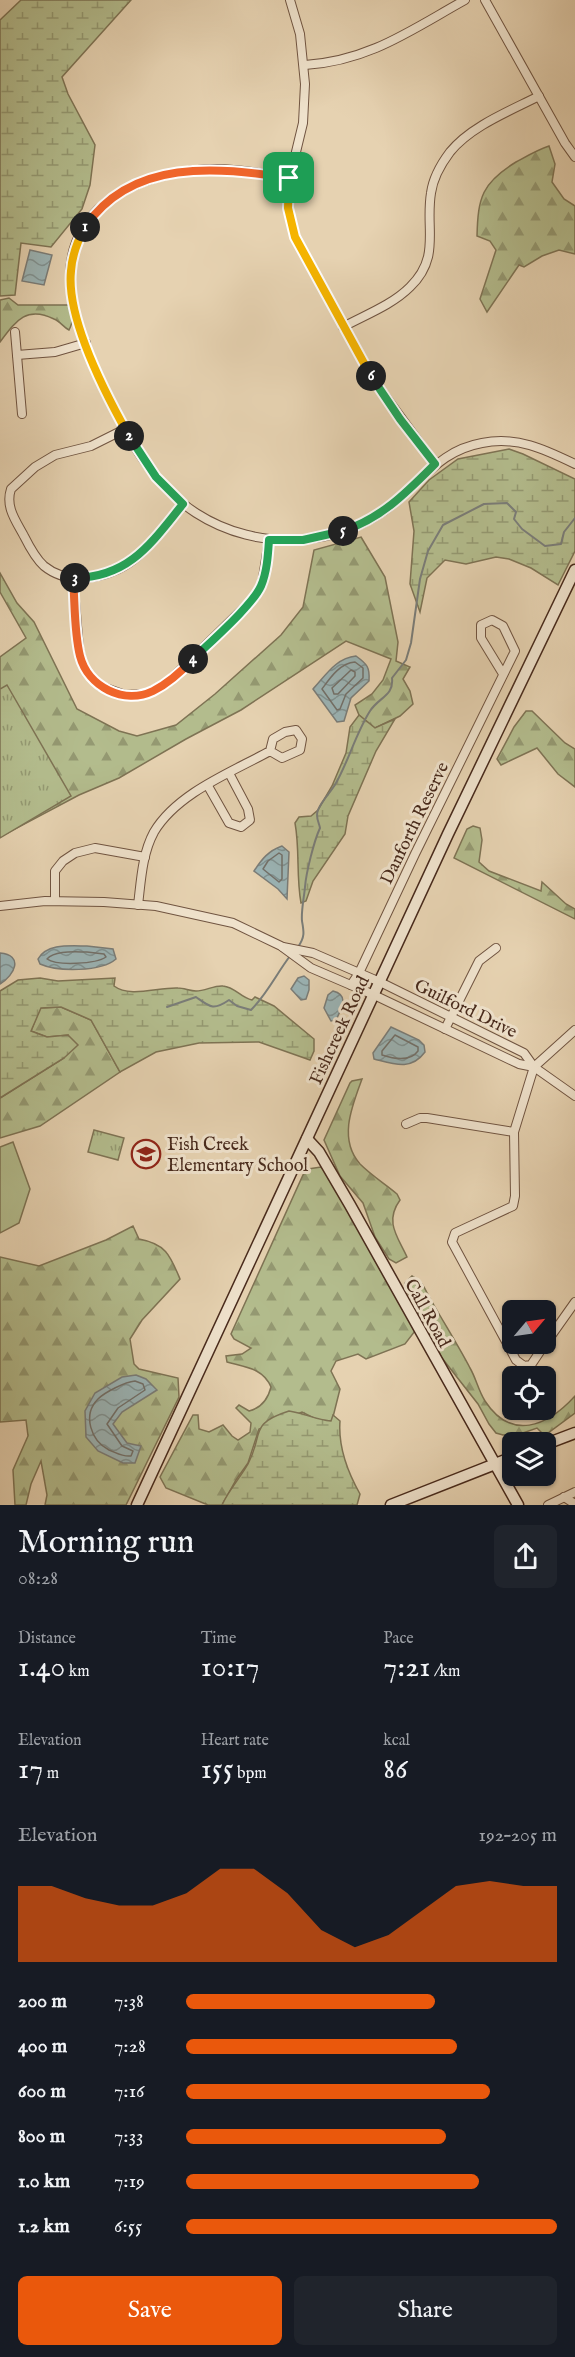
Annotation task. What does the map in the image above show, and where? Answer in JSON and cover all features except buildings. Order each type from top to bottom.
[{"type":"main road","name":"Fishcreek Road","points":[[137,1505],[452,825],[575,571]]},
{"type":"main road","name":"Call Road","points":[[307,1139],[319,1152],[345,1197],[518,1505]]},
{"type":"main road","points":[[556,1440],[575,1433]]},
{"type":"main road","points":[[390,1505],[502,1461]]},
{"type":"street","points":[[290,0],[300,34],[305,65],[303,123],[289,178],[288,208],[295,237],[343,327],[386,399],[435,464]]},
{"type":"street","points":[[305,65],[337,62],[361,56],[465,0]]},
{"type":"street","points":[[485,0],[575,157]]},
{"type":"street","points":[[343,327],[395,299],[407,290],[421,274],[431,245],[430,201],[434,181],[441,164],[454,148],[473,132],[538,96]]},
{"type":"street","points":[[289,178],[238,170],[179,172],[133,185],[108,200],[84,227],[73,257],[71,271],[72,293],[86,343],[103,386],[125,429],[156,477],[195,513],[228,530],[269,540],[303,540],[322,537],[365,522],[399,499],[435,464],[449,455],[474,445],[505,441],[530,444],[575,464]]},
{"type":"street","points":[[15,332],[22,414]]},
{"type":"street","points":[[16,355],[55,352],[86,343]]},
{"type":"street","points":[[125,429],[97,444],[65,451],[46,460],[20,480],[9,495],[11,512],[39,561],[54,573],[73,578],[106,574],[132,561],[183,504]]},
{"type":"street","points":[[73,578],[79,649],[85,669],[94,681],[107,690],[125,695],[139,695],[160,687],[178,674],[251,601],[262,584],[269,540]]},
{"type":"street","name":"Danforth Reserve","points":[[351,985],[359,973],[515,651],[502,626],[492,620],[481,625],[481,638],[503,674]]},
{"type":"street","points":[[138,905],[145,857],[154,833],[179,801],[270,751]]},
{"type":"street","points":[[208,786],[229,823],[241,827],[250,820],[248,809],[230,774]]},
{"type":"street","points":[[55,901],[55,871],[63,861],[75,853],[95,848],[145,857]]},
{"type":"street","points":[[0,906],[55,901],[156,906],[233,923],[298,954]]},
{"type":"street","points":[[445,1029],[479,961],[496,948]]},
{"type":"street","name":"Guilford Drive","points":[[298,954],[314,952],[524,1053],[534,1067],[575,1096]]},
{"type":"street","name":"Guilford Drive","points":[[298,954],[311,968],[374,995],[519,1065],[534,1067]]},
{"type":"street","points":[[502,1336],[453,1248],[452,1237],[455,1233],[513,1206],[515,1196],[514,1132],[534,1067],[575,1030]]},
{"type":"street","points":[[406,1124],[420,1118],[427,1118],[514,1132]]},
{"type":"street","points":[[556,1330],[575,1302]]},
{"type":"street","points":[[513,1354],[520,1364],[531,1365],[539,1354]]},
{"type":"street","points":[[548,1505],[575,1492]]},
{"type":"street","points":[[564,1497],[575,1504]]},
{"type":"green space","points":[[21,0],[131,0],[62,77],[68,94],[95,145],[90,185],[82,209],[51,247],[21,243],[15,295],[0,296],[0,20]]},
{"type":"green space","points":[[549,146],[555,164],[552,182],[564,199],[575,206],[575,254],[559,250],[542,256],[524,267],[519,265],[487,312],[480,299],[496,250],[490,241],[477,236],[479,211],[484,192],[496,177],[516,162]]},
{"type":"green space","points":[[9,298],[18,305],[68,305],[72,317],[69,330],[56,320],[44,315],[29,315],[16,322],[0,342],[0,300]]},
{"type":"green space","points":[[509,449],[575,479],[575,551],[558,585],[531,568],[509,559],[496,557],[466,564],[445,560],[427,578],[420,612],[410,584],[414,531],[409,502],[429,480],[458,459]]},
{"type":"green space","points":[[361,537],[385,577],[398,642],[396,661],[410,667],[403,679],[410,691],[413,704],[400,716],[375,728],[359,715],[355,705],[372,694],[383,680],[391,659],[346,641],[241,710],[119,778],[79,795],[0,837],[0,657],[26,638],[0,592],[0,573],[17,603],[34,622],[77,709],[119,731],[137,736],[176,725],[215,694],[281,635],[303,607],[314,550]]},
{"type":"green space","points":[[7,685],[71,796],[0,838],[0,689]]},
{"type":"green space","points":[[526,711],[532,711],[565,743],[575,749],[575,787],[558,774],[537,748],[501,765],[497,759],[514,727]]},
{"type":"green space","points":[[359,715],[375,728],[395,719],[376,751],[348,816],[345,834],[313,881],[306,901],[301,903],[295,823],[299,817],[311,816],[318,810],[332,786],[346,753],[350,727]]},
{"type":"green space","points":[[473,826],[480,828],[482,840],[479,862],[489,871],[541,891],[542,882],[566,904],[575,909],[575,919],[454,858],[467,829]]},
{"type":"green space","points":[[40,978],[58,981],[115,978],[114,986],[136,992],[170,988],[196,991],[217,986],[227,987],[248,999],[252,1000],[255,997],[274,1006],[314,1039],[314,1051],[310,1060],[259,1042],[199,1043],[156,1052],[120,1072],[91,1020],[61,1007],[41,1008],[31,1031],[47,1037],[68,1035],[78,1045],[64,1058],[0,1098],[0,991],[18,980]]},
{"type":"green space","points":[[61,1007],[91,1020],[120,1072],[40,1126],[0,1138],[0,1098],[64,1058],[68,1035],[47,1037],[31,1031],[40,1008]]},
{"type":"green space","points":[[362,1079],[351,1111],[348,1133],[350,1144],[360,1164],[397,1194],[400,1200],[395,1208],[393,1222],[407,1257],[396,1263],[389,1259],[375,1237],[363,1203],[340,1176],[324,1140],[350,1083]]},
{"type":"green space","points":[[94,1130],[124,1138],[118,1160],[88,1152]]},
{"type":"green space","points":[[13,1142],[30,1189],[19,1223],[0,1233],[0,1147]]},
{"type":"green space","points":[[321,1167],[329,1175],[415,1331],[405,1344],[366,1359],[358,1354],[336,1361],[331,1371],[340,1389],[332,1421],[318,1420],[302,1412],[259,1429],[248,1463],[222,1505],[208,1505],[166,1488],[160,1477],[193,1415],[198,1415],[199,1429],[209,1432],[223,1425],[238,1440],[250,1432],[251,1423],[236,1408],[239,1405],[249,1411],[253,1410],[268,1395],[271,1387],[263,1376],[253,1369],[227,1362],[226,1356],[242,1354],[251,1348],[234,1339],[231,1334],[303,1175],[308,1169]]},
{"type":"green space","points":[[133,1226],[139,1239],[155,1244],[166,1252],[180,1279],[142,1320],[130,1339],[134,1364],[139,1369],[178,1378],[179,1397],[126,1505],[45,1505],[47,1495],[41,1461],[31,1484],[26,1505],[15,1505],[13,1470],[28,1436],[26,1420],[0,1422],[0,1257],[39,1266],[106,1240]]},
{"type":"green space","points":[[412,1276],[419,1280],[472,1372],[485,1401],[502,1420],[518,1425],[529,1425],[544,1420],[556,1420],[556,1413],[575,1396],[575,1413],[549,1432],[541,1432],[537,1428],[526,1432],[502,1432],[502,1435],[496,1433],[478,1404],[442,1358],[405,1283]]},
{"type":"green space","points":[[289,1411],[331,1421],[333,1415],[340,1421],[340,1440],[344,1459],[360,1494],[357,1505],[222,1505],[248,1464],[262,1426],[276,1416]]},
{"type":"water","points":[[30,250],[52,255],[44,285],[22,281]]},
{"type":"water","points":[[356,656],[367,666],[369,681],[351,698],[344,721],[337,722],[313,689],[337,664]]},
{"type":"water","points":[[282,846],[289,852],[287,899],[278,889],[254,871],[266,856]]},
{"type":"water","points":[[87,946],[113,949],[116,959],[100,966],[68,969],[48,967],[40,964],[38,959],[47,950],[53,948]]},
{"type":"water","points":[[0,953],[12,957],[15,966],[10,976],[0,984]]},
{"type":"water","points":[[304,976],[309,980],[309,990],[306,999],[301,1000],[291,989],[298,978]]},
{"type":"water","points":[[333,991],[341,996],[343,1003],[336,1020],[331,1021],[324,1008],[328,995]]},
{"type":"water","points":[[391,1027],[419,1040],[424,1045],[425,1052],[420,1058],[408,1064],[395,1064],[374,1059],[373,1053]]},
{"type":"water","points":[[136,1375],[146,1379],[157,1390],[122,1412],[113,1424],[127,1443],[141,1446],[135,1463],[123,1463],[98,1451],[86,1437],[85,1411],[95,1393],[122,1377]]},
{"type":"waterway","points":[[298,947],[303,934],[302,913],[307,874],[320,828],[318,810],[336,783],[370,711],[391,689],[392,678],[406,660],[411,643],[420,579],[428,551],[443,525],[484,504],[507,503],[516,512],[514,519],[522,529],[545,546],[561,544],[564,532],[575,518]]},
{"type":"waterway","points":[[167,1007],[196,997],[215,1007],[229,1000],[237,1006],[251,1010],[290,956]]},
{"type":"place","name":"Fish Creek Elementary School","points":[[146,1154]]},
{"type":"route","points":[[217,169],[289,178],[290,222],[302,254],[366,368],[400,419],[435,464],[383,512],[350,529],[303,540],[269,540],[260,589],[251,601],[178,674],[152,692],[139,695],[125,695],[107,690],[89,675],[82,663],[73,578],[106,574],[132,561],[183,504],[156,477],[137,450],[116,413],[95,366],[75,309],[70,279],[78,241],[84,227],[102,205],[127,188],[152,178],[179,172],[217,169]]}]
